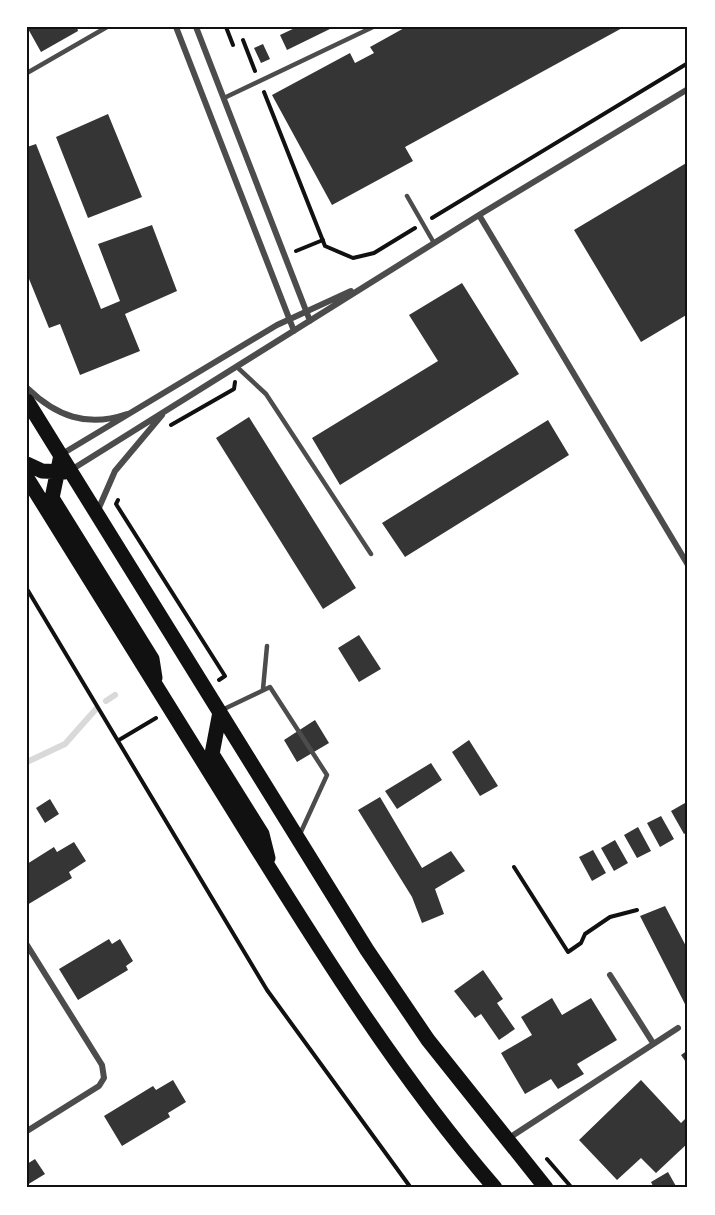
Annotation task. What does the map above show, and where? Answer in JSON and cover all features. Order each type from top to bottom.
[{"type":"highway","points":[[27,401],[61,455],[64,472],[98,513],[367,950],[428,1040],[546,1188]]},
{"type":"highway","points":[[27,464],[42,471],[64,472]]},
{"type":"highway","points":[[64,472],[52,498],[152,659],[157,687]]},
{"type":"highway","points":[[27,478],[308,932],[372,1028],[440,1122],[495,1188]]},
{"type":"highway","points":[[220,712],[212,754],[262,834],[272,872]]},
{"type":"street","points":[[176,27],[294,331]]},
{"type":"street","points":[[196,27],[310,321]]},
{"type":"street","points":[[64,472],[237,367],[479,215],[688,89]]},
{"type":"street","points":[[479,215],[688,565]]},
{"type":"street","points":[[61,455],[288,319],[370,282]]},
{"type":"street","points":[[27,388],[49,407],[72,418],[99,420],[140,409]]},
{"type":"street","points":[[98,513],[115,471],[168,408]]},
{"type":"street","points":[[27,945],[102,1065],[104,1078],[99,1086],[27,1131]]},
{"type":"street","points":[[610,975],[653,1043]]},
{"type":"street","points":[[506,1140],[678,1028]]},
{"type":"lane","points":[[27,73],[107,27]]},
{"type":"lane","points":[[224,98],[373,27]]},
{"type":"lane","points":[[407,196],[434,243]]},
{"type":"lane","points":[[237,367],[257,384],[284,420],[371,554]]},
{"type":"lane","points":[[263,689],[267,646]]},
{"type":"lane","points":[[220,712],[270,687],[327,775],[298,838]]},
{"type":"path","points":[[226,27],[233,45]]},
{"type":"path","points":[[243,40],[326,246],[353,258],[374,253],[688,63]]},
{"type":"path","points":[[293,252],[323,240]]},
{"type":"path","points":[[165,429],[234,389],[237,367]]},
{"type":"path","points":[[120,494],[116,504],[225,676],[215,682]]},
{"type":"path","points":[[27,589],[267,990],[411,1188]]},
{"type":"path","points":[[119,741],[157,718]]},
{"type":"path","points":[[514,867],[568,952],[581,943],[585,934],[610,917],[637,910]]},
{"type":"building","points":[[27,27],[77,27],[78,31],[41,52]]},
{"type":"building","points":[[297,27],[334,27],[287,50],[280,35]]},
{"type":"building","points":[[406,27],[624,27],[405,147],[413,161],[332,205],[272,95],[350,53],[355,63],[374,53],[370,47]]},
{"type":"building","points":[[263,44],[270,59],[261,63],[254,48]]},
{"type":"building","points":[[108,114],[142,197],[88,218],[56,137]]},
{"type":"building","points":[[36,144],[101,309],[120,301],[98,244],[152,225],[177,291],[125,314],[140,351],[80,375],[60,324],[49,328],[27,274],[27,147]]},
{"type":"building","points":[[688,162],[688,314],[641,342],[574,230]]},
{"type":"building","points":[[462,283],[519,374],[340,485],[312,438],[438,361],[409,315]]},
{"type":"building","points":[[249,417],[356,588],[323,609],[216,438]]},
{"type":"building","points":[[548,420],[569,455],[405,557],[382,523]]},
{"type":"building","points":[[359,635],[381,669],[359,682],[338,648]]},
{"type":"building","points":[[315,720],[329,743],[297,762],[284,740]]},
{"type":"building","points":[[469,740],[498,786],[480,796],[452,752]]},
{"type":"building","points":[[431,763],[442,780],[397,809],[385,791]]},
{"type":"building","points":[[380,797],[422,868],[451,851],[465,871],[435,889],[444,914],[422,923],[412,897],[358,810]]},
{"type":"building","points":[[50,799],[59,814],[45,823],[36,808]]},
{"type":"building","points":[[685,803],[688,809],[688,832],[684,834],[671,811]]},
{"type":"building","points":[[661,816],[674,839],[660,847],[647,823]]},
{"type":"building","points":[[638,827],[651,851],[637,858],[624,835]]},
{"type":"building","points":[[615,840],[628,863],[614,871],[601,848]]},
{"type":"building","points":[[74,842],[86,861],[69,872],[72,878],[27,905],[27,864],[54,847],[57,852]]},
{"type":"building","points":[[593,850],[606,873],[592,881],[579,857]]},
{"type":"building","points":[[665,906],[688,950],[688,1010],[640,916]]},
{"type":"building","points":[[109,939],[112,944],[120,939],[133,961],[126,966],[128,970],[78,1000],[59,969]]},
{"type":"building","points":[[483,970],[503,999],[497,1003],[515,1029],[499,1040],[481,1014],[475,1018],[454,991]]},
{"type":"building","points":[[552,998],[562,1015],[591,998],[617,1040],[577,1064],[584,1074],[558,1089],[551,1079],[525,1094],[501,1053],[532,1035],[521,1017]]},
{"type":"building","points":[[688,1050],[688,1065],[681,1055]]},
{"type":"building","points":[[173,1080],[186,1102],[168,1113],[170,1117],[122,1146],[104,1116],[153,1086],[156,1090]]},
{"type":"building","points":[[641,1080],[681,1123],[688,1116],[688,1143],[656,1173],[641,1158],[617,1180],[579,1140]]},
{"type":"building","points":[[35,1159],[45,1174],[27,1185],[27,1164]]},
{"type":"building","points":[[668,1172],[677,1188],[654,1188],[651,1182]]},
{"type":"waterway","points":[[106,701],[115,695]]},
{"type":"waterway","points":[[27,762],[65,744],[96,709]]}]
